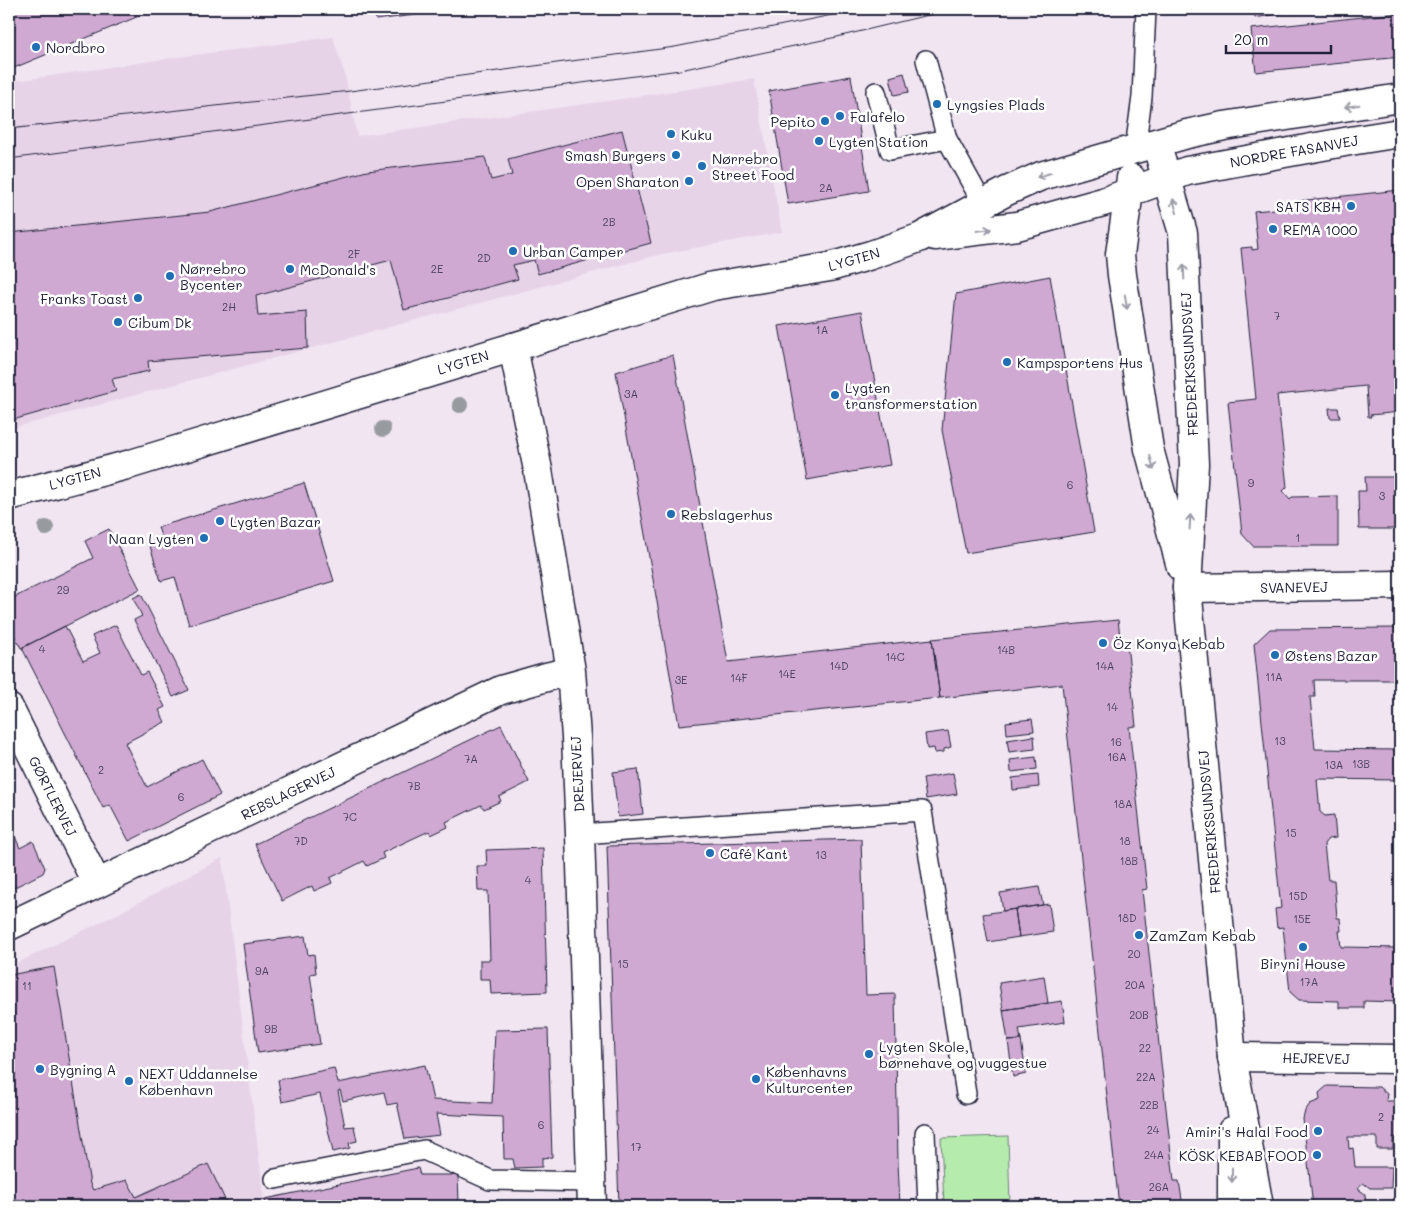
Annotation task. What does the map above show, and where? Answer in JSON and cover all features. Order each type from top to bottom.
[{"type":"street","name":"LYGTEN","points":[[9,496],[131,464],[713,286],[830,267],[871,255],[919,238],[1041,176],[1187,134],[1240,123],[1400,98]]},
{"type":"street","name":"NORDRE FASANVEJ","points":[[1129,192],[1177,175],[1400,132]]},
{"type":"street","name":"FREDERIKSSUNDSVEJ","points":[[1187,588],[1149,449],[1120,254],[1129,192],[1146,146],[1177,175],[1183,233],[1194,464],[1187,588],[1232,1057],[1258,1206]]},
{"type":"street","name":"LYGTEN","points":[[919,238],[1017,226],[1103,202],[1129,192]]},
{"type":"street","name":"DREJERVEJ","points":[[513,347],[538,470],[571,671],[580,834],[592,1194]]},
{"type":"street","name":"SVANEVEJ","points":[[1187,588],[1400,586]]},
{"type":"street","name":"REBSLAGERVEJ","points":[[9,926],[501,690],[571,671]]},
{"type":"street","name":"GØRTLERVEJ","points":[[9,708],[97,884]]},
{"type":"street","name":"FREDERIKSSUNDSVEJ","points":[[1232,1057],[1232,1206]]},
{"type":"street","name":"HEJREVEJ","points":[[1232,1057],[1400,1059]]},
{"type":"lane","points":[[1146,9],[1142,97],[1146,146]]},
{"type":"lane","points":[[926,60],[947,140],[983,204]]},
{"type":"lane","points":[[876,92],[890,150],[947,140]]},
{"type":"lane","points":[[580,834],[922,811],[966,1094]]},
{"type":"lane","points":[[924,1133],[928,1206]]},
{"type":"lane","points":[[275,1179],[424,1150],[490,1180],[592,1194]]},
{"type":"shaded area","points":[[333,37],[345,75],[357,136],[754,79],[782,232],[662,254],[9,429],[9,82],[178,57]]},
{"type":"shaded area","name":"NEXT Uddannelse København","points":[[222,858],[265,1206],[9,1206],[9,967],[121,912]]},
{"type":"green space","points":[[1008,1136],[1010,1206],[944,1206],[941,1138]]},
{"type":"building","name":"Nordbro","points":[[9,9],[156,9],[9,70]]},
{"type":"building","points":[[374,9],[460,9],[376,20]]},
{"type":"building","points":[[1254,9],[1306,9],[1255,18]]},
{"type":"building","points":[[1400,13],[1400,57],[1256,72],[1251,29]]},
{"type":"building","points":[[904,73],[909,92],[894,95],[890,77]]},
{"type":"building","name":"Lygten Station","points":[[851,76],[869,191],[788,204],[769,91]]},
{"type":"building","name":"Nørrebro Bycenter","points":[[622,130],[651,243],[538,274],[534,260],[513,265],[518,279],[404,310],[391,260],[256,296],[258,316],[307,312],[308,348],[148,361],[149,371],[112,379],[116,391],[9,421],[9,233],[210,212],[367,171],[485,157],[491,180],[512,175],[508,159]]},
{"type":"building","points":[[1400,190],[1400,412],[1370,415],[1371,417],[1368,417],[1366,386],[1277,395],[1287,487],[1283,491],[1290,499],[1292,497],[1338,496],[1338,546],[1253,546],[1242,534],[1228,402],[1256,399],[1241,248],[1252,247],[1252,250],[1258,249],[1254,211],[1297,207],[1297,201]]},
{"type":"building","name":"Kampsportens Hus","points":[[1050,276],[1094,532],[966,553],[942,430],[956,294]]},
{"type":"building","name":"Lygten transformerstation","points":[[862,311],[890,465],[807,480],[779,326]]},
{"type":"building","name":"Rebslagerhus","points":[[673,355],[728,662],[932,639],[940,698],[679,725],[616,372]]},
{"type":"building","points":[[1329,408],[1338,408],[1340,418],[1330,418]]},
{"type":"building","points":[[1365,477],[1400,477],[1400,529],[1359,529],[1358,491],[1366,491]]},
{"type":"building","points":[[304,483],[334,581],[189,625],[175,577],[161,581],[149,543],[162,539],[158,527]]},
{"type":"building","points":[[109,529],[140,589],[21,648],[9,625],[9,600],[93,558],[85,541]]},
{"type":"building","points":[[141,594],[189,690],[173,697],[134,620],[142,616],[133,598]]},
{"type":"building","points":[[1118,620],[1121,644],[1127,644],[1136,726],[1129,727],[1147,889],[1142,890],[1174,1181],[1179,1181],[1183,1206],[1119,1206],[1062,684],[940,698],[932,639]]},
{"type":"building","points":[[116,625],[141,675],[147,672],[165,707],[159,710],[165,722],[125,743],[147,787],[202,759],[220,795],[129,841],[110,805],[103,808],[22,648],[65,626],[83,661],[100,653],[92,636]]},
{"type":"building","points":[[1400,628],[1400,680],[1314,680],[1315,697],[1310,697],[1315,749],[1400,750],[1400,780],[1317,779],[1320,812],[1325,816],[1334,815],[1336,838],[1328,839],[1324,844],[1328,880],[1334,880],[1337,918],[1340,918],[1341,947],[1400,948],[1400,1002],[1364,1001],[1364,1008],[1339,1008],[1339,1001],[1299,1000],[1290,992],[1283,927],[1277,928],[1275,909],[1281,908],[1254,644],[1270,629]]},
{"type":"building","points":[[1032,719],[1034,731],[1007,734],[1006,722]]},
{"type":"building","points":[[501,725],[529,782],[499,797],[501,801],[484,809],[481,805],[446,822],[448,827],[431,835],[429,831],[382,853],[384,858],[367,866],[364,861],[330,878],[332,883],[314,891],[312,886],[282,901],[255,844]]},
{"type":"building","points":[[948,731],[951,747],[944,749],[944,752],[935,753],[934,748],[927,749],[925,734]]},
{"type":"building","points":[[1034,736],[1035,749],[1009,752],[1007,740]]},
{"type":"building","points":[[1036,757],[1037,769],[1011,772],[1010,760]]},
{"type":"building","points":[[638,769],[643,814],[618,817],[613,772]]},
{"type":"building","points":[[953,773],[957,794],[926,799],[923,778]]},
{"type":"building","points":[[1038,775],[1039,787],[1013,790],[1012,778]]},
{"type":"building","points":[[1398,811],[1400,811],[1400,881],[1399,881]]},
{"type":"building","points":[[9,823],[20,848],[33,841],[45,868],[43,873],[9,890]]},
{"type":"building","name":"Københavns Kulturcenter","points":[[861,839],[866,995],[895,994],[900,1206],[619,1206],[607,846]]},
{"type":"building","points":[[543,848],[547,992],[491,994],[490,979],[480,979],[480,960],[490,960],[488,891],[478,891],[477,866],[487,866],[486,850]]},
{"type":"building","points":[[1039,887],[1043,905],[1003,911],[1000,893]]},
{"type":"building","points":[[1049,904],[1053,932],[1019,937],[1015,909]]},
{"type":"building","points":[[1015,909],[1019,937],[988,942],[983,914]]},
{"type":"building","points":[[305,936],[308,955],[314,954],[316,973],[310,974],[320,1044],[258,1053],[243,944]]},
{"type":"building","name":"Bygning A","points":[[54,967],[90,1184],[93,1190],[127,1180],[136,1197],[208,1164],[228,1206],[28,1206],[25,1199],[9,1201],[9,975]]},
{"type":"building","points":[[1044,976],[1048,1003],[1003,1010],[999,983]]},
{"type":"building","points":[[1062,1001],[1065,1022],[1019,1029],[1021,1040],[1008,1041],[1003,1010]]},
{"type":"building","points":[[548,1029],[552,1157],[542,1158],[542,1167],[515,1168],[513,1159],[504,1159],[503,1117],[436,1114],[440,1135],[405,1139],[397,1103],[387,1105],[384,1092],[343,1101],[340,1090],[338,1091],[345,1127],[354,1126],[357,1141],[349,1143],[350,1148],[333,1152],[320,1094],[282,1102],[278,1080],[334,1068],[338,1083],[425,1065],[433,1100],[492,1103],[495,1030]]},
{"type":"building","points":[[1021,1040],[1026,1074],[1013,1077],[1008,1041]]},
{"type":"building","points":[[1327,1086],[1379,1087],[1387,1094],[1386,1101],[1400,1101],[1400,1138],[1393,1137],[1393,1149],[1377,1149],[1377,1137],[1348,1137],[1349,1149],[1353,1148],[1355,1167],[1392,1167],[1391,1188],[1370,1188],[1363,1183],[1358,1189],[1365,1194],[1366,1206],[1313,1206],[1303,1119],[1305,1111],[1310,1104],[1320,1100],[1319,1093]]},
{"type":"building","points":[[418,1168],[420,1175],[458,1175],[459,1202],[429,1203],[415,1206],[266,1206],[265,1199]]},
{"type":"tram line","points":[[9,129],[350,91],[675,47],[859,9]]},
{"type":"tram line","points":[[9,159],[680,70],[837,37],[953,9]]},
{"type":"place","name":"Nordbro","points":[[36,47]]},
{"type":"place","name":"Lyngsies Plads","points":[[937,104]]},
{"type":"place","name":"Falafelo","points":[[840,116]]},
{"type":"place","name":"Pepito","points":[[825,121]]},
{"type":"place","name":"Kuku","points":[[671,134]]},
{"type":"place","name":"Lygten Station","points":[[819,141]]},
{"type":"place","name":"Smash Burgers","points":[[676,155]]},
{"type":"place","name":"Nørrebro Street Food","points":[[702,166]]},
{"type":"place","name":"Open Sharaton","points":[[689,181]]},
{"type":"place","name":"SATS KBH","points":[[1351,206]]},
{"type":"place","name":"REMA 1000","points":[[1273,229]]},
{"type":"place","name":"Urban Camper","points":[[513,251]]},
{"type":"place","name":"McDonald's","points":[[290,269]]},
{"type":"place","name":"Nørrebro Bycenter","points":[[170,276]]},
{"type":"place","name":"Franks Toast","points":[[138,298]]},
{"type":"place","name":"Cibum Dk","points":[[118,322]]},
{"type":"place","name":"Kampsportens Hus","points":[[1007,362]]},
{"type":"place","name":"Lygten transformerstation","points":[[835,395]]},
{"type":"place","name":"Rebslagerhus","points":[[671,514]]},
{"type":"place","name":"Lygten Bazar","points":[[220,521]]},
{"type":"place","name":"Naan Lygten","points":[[204,538]]},
{"type":"place","name":"Öz Konya Kebab","points":[[1103,643]]},
{"type":"place","name":"Østens Bazar","points":[[1275,655]]},
{"type":"place","name":"Café Kant","points":[[710,853]]},
{"type":"place","name":"ZamZam Kebab","points":[[1139,935]]},
{"type":"place","name":"Biryni House","points":[[1303,947]]},
{"type":"place","name":"Lygten Skole, børnehave og vuggestue","points":[[869,1054]]},
{"type":"place","name":"Bygning A","points":[[40,1069]]},
{"type":"place","name":"Københavns Kulturcenter","points":[[756,1079]]},
{"type":"place","name":"NEXT Uddannelse København","points":[[129,1081]]},
{"type":"place","name":"Amiri's Halal Food","points":[[1318,1131]]},
{"type":"place","name":"KÖSK KEBAB FOOD","points":[[1317,1155]]}]
